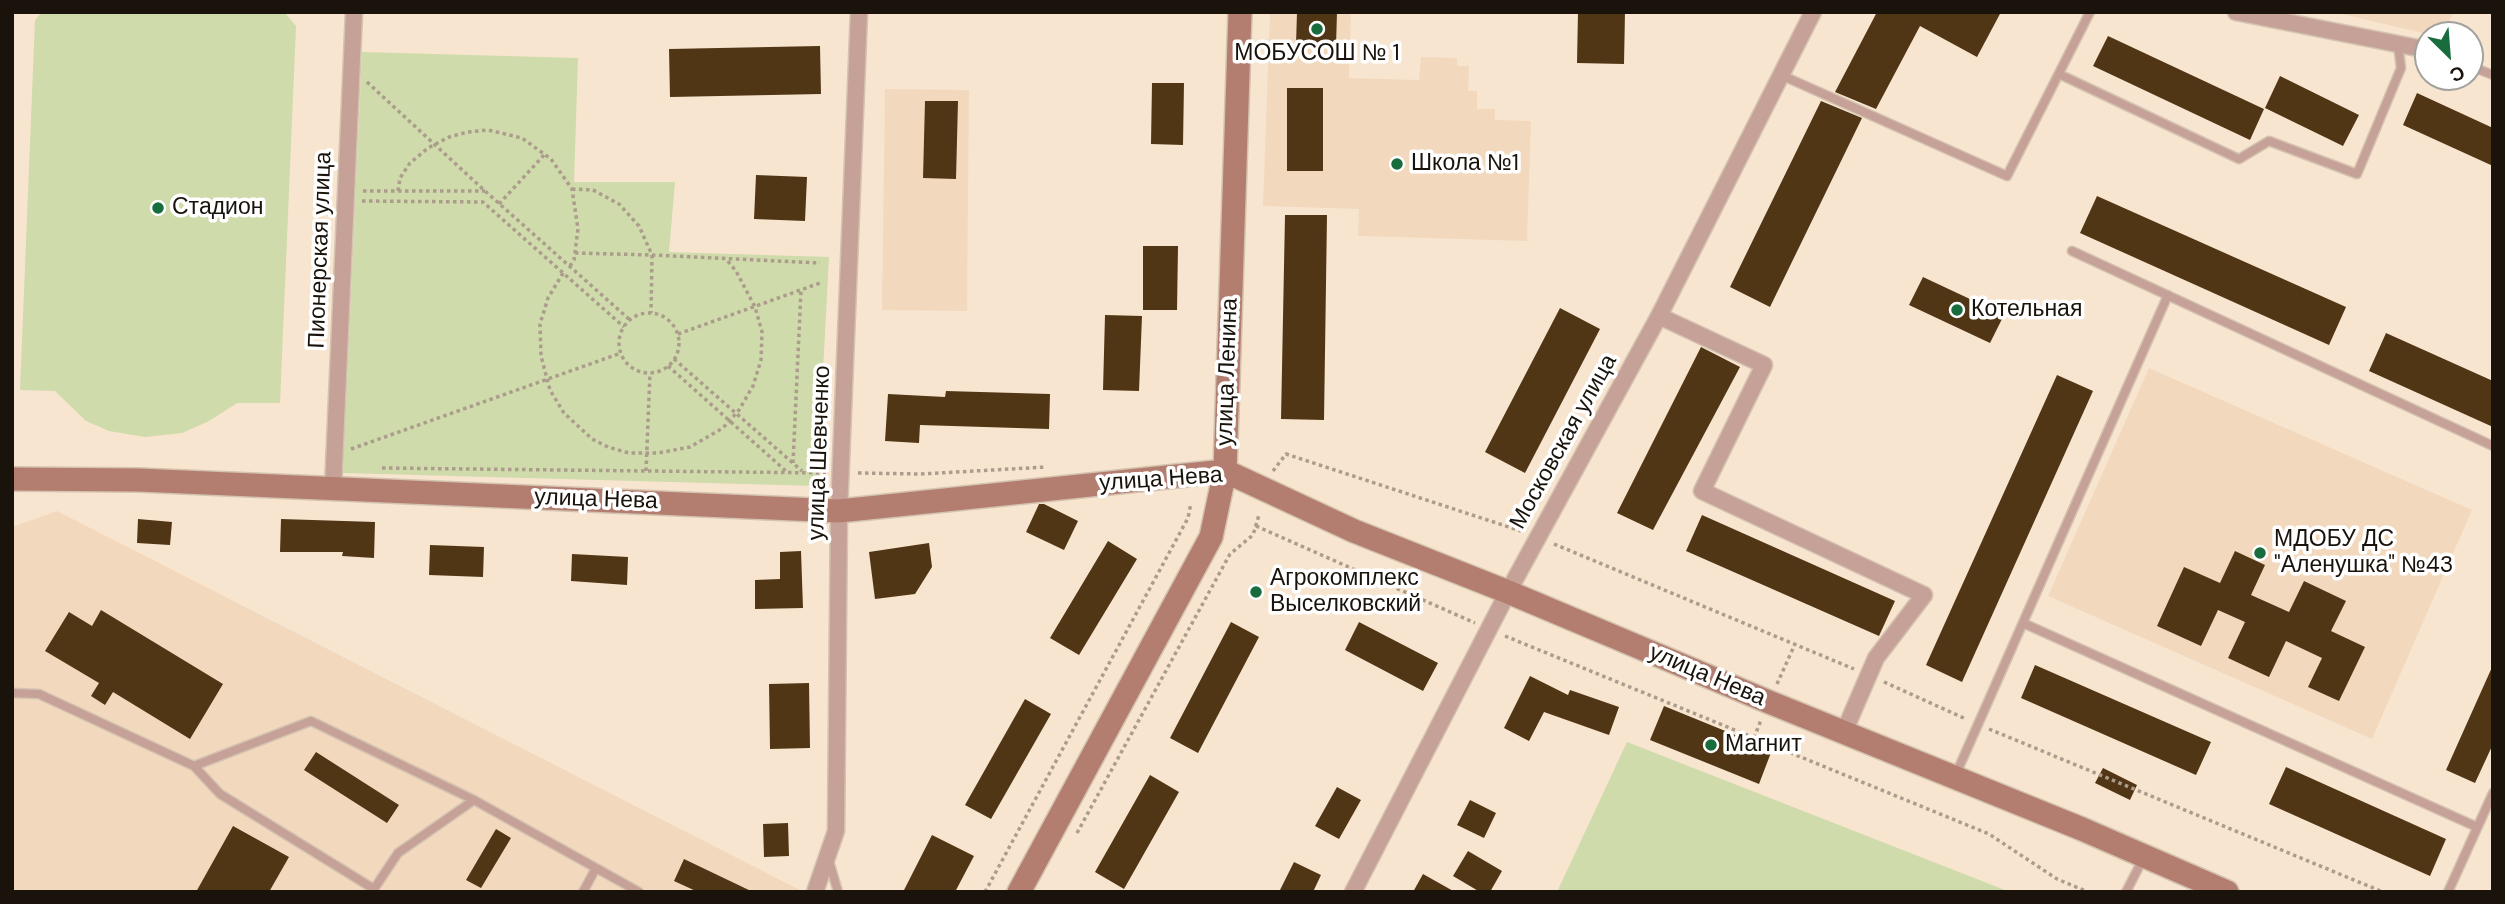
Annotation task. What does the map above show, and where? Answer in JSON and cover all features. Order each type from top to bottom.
[{"type":"main road","name":"улица Ленина","points":[[1019,892],[1211,537],[1225,471],[1240,12]]},
{"type":"main road","name":"улица Нева","points":[[12,479],[139,480],[839,511],[1225,471],[1354,531],[1955,777],[2144,856],[2214,889]]},
{"type":"street","name":"Пионерская улица","points":[[333,489],[354,12]]},
{"type":"street","name":"улица Шевченко","points":[[815,892],[836,831],[839,511],[859,12]]},
{"type":"street","name":"Московская улица","points":[[1353,892],[1508,592],[1659,316],[1813,12]]},
{"type":"street","points":[[2236,12],[2414,47]]},
{"type":"street","points":[[1659,316],[1764,365],[1702,491],[1924,595],[1877,659],[1844,732]]},
{"type":"lane","points":[[1781,75],[2007,176],[2090,12]]},
{"type":"lane","points":[[2059,74],[2239,159],[2269,141],[2357,174],[2401,68],[2399,44]]},
{"type":"lane","points":[[2072,251],[2493,446]]},
{"type":"lane","points":[[1955,777],[2168,295]]},
{"type":"lane","points":[[2023,623],[2477,827]]},
{"type":"lane","points":[[12,693],[39,694],[194,766],[220,794],[374,889],[398,853],[474,800]]},
{"type":"lane","points":[[194,766],[311,720],[474,800],[639,892]]},
{"type":"lane","points":[[2448,892],[2493,793]]},
{"type":"lane","points":[[827,856],[838,892]]},
{"type":"lane","points":[[2126,892],[2144,856]]},
{"type":"lane","points":[[583,892],[596,868]]},
{"type":"path","points":[[358,73],[499,204],[630,320]]},
{"type":"path","points":[[398,191],[400,178],[405,170],[434,144],[460,134],[488,130],[512,134],[545,153],[557,165],[572,189],[578,219],[575,253],[570,266]]},
{"type":"path","points":[[499,204],[545,153]]},
{"type":"path","points":[[572,189],[593,190],[620,204],[639,226],[652,255],[651,313]]},
{"type":"path","points":[[347,196],[398,191],[485,191]]},
{"type":"path","points":[[347,196],[483,202],[624,327]]},
{"type":"path","points":[[575,253],[820,263]]},
{"type":"path","points":[[563,273],[556,280],[540,324],[541,356],[547,380],[564,413],[592,439],[608,447],[647,454],[690,447],[708,438],[736,413],[753,386],[761,360],[762,332],[755,307],[736,271],[726,259]]},
{"type":"path","points":[[678,334],[820,283]]},
{"type":"path","points":[[793,463],[801,290]]},
{"type":"path","points":[[651,313],[666,318],[678,334],[679,344],[674,359],[668,366],[650,373],[628,365],[621,354],[619,339],[630,320],[636,315],[651,313]]},
{"type":"path","points":[[351,449],[621,354]]},
{"type":"path","points":[[674,359],[803,473]]},
{"type":"path","points":[[668,366],[788,472]]},
{"type":"path","points":[[646,471],[650,373]]},
{"type":"path","points":[[1269,474],[1286,454],[1538,537],[2383,892]]},
{"type":"path","points":[[376,468],[921,474],[1054,466]]},
{"type":"path","points":[[985,892],[1188,518],[1191,503]]},
{"type":"path","points":[[1071,844],[1230,554],[1253,535],[1259,515]]},
{"type":"path","points":[[1256,526],[1489,629],[1989,834],[2057,879],[2088,892]]},
{"type":"path","points":[[1776,686],[1794,644]]},
{"type":"path","points":[[1754,738],[1762,720]]},
{"type":"shaded area","name":"Школа №1","points":[[1270,12],[1351,12],[1349,78],[1419,80],[1421,57],[1457,58],[1457,66],[1469,66],[1468,91],[1477,91],[1477,109],[1495,109],[1495,120],[1531,121],[1527,241],[1358,236],[1359,209],[1263,206]]},
{"type":"shaded area","points":[[2333,12],[2454,12],[2449,21],[2414,21],[2414,31]]},
{"type":"shaded area","points":[[885,89],[969,90],[967,311],[882,310]]},
{"type":"shaded area","name":"МДОБУ ДС \"Аленушка\" №43","points":[[2149,368],[2472,510],[2372,739],[2048,596]]},
{"type":"shaded area","points":[[57,511],[804,892],[12,892],[12,527]]},
{"type":"green space","name":"Стадион","points":[[42,12],[284,12],[296,26],[280,403],[237,403],[209,421],[182,433],[145,437],[109,431],[86,421],[55,391],[20,390],[35,20]]},
{"type":"green space","points":[[362,52],[578,58],[574,182],[675,182],[669,252],[829,257],[817,486],[343,473]]},
{"type":"green space","points":[[1627,742],[2010,892],[1557,892]]},
{"type":"building","name":"МОБУСОШ № 1","points":[[1297,12],[1337,12],[1336,46],[1296,45]]},
{"type":"building","points":[[1578,12],[1625,12],[1624,64],[1577,63]]},
{"type":"building","points":[[1877,12],[2001,12],[1977,57],[1920,26],[1876,109],[1835,92]]},
{"type":"building","points":[[2108,36],[2264,109],[2250,140],[2093,66]]},
{"type":"building","points":[[820,46],[821,94],[670,97],[669,49]]},
{"type":"building","points":[[2280,76],[2359,115],[2343,146],[2265,108]]},
{"type":"building","points":[[1152,83],[1184,83],[1183,145],[1151,144]]},
{"type":"building","points":[[1287,88],[1323,88],[1323,171],[1287,171]]},
{"type":"building","points":[[2417,93],[2493,128],[2493,166],[2403,125]]},
{"type":"building","points":[[925,101],[958,101],[956,179],[923,178]]},
{"type":"building","points":[[1821,101],[1862,118],[1770,307],[1730,287]]},
{"type":"building","points":[[756,175],[807,177],[805,221],[754,219]]},
{"type":"building","points":[[2097,196],[2346,307],[2329,345],[2080,233]]},
{"type":"building","points":[[1285,215],[1327,215],[1324,420],[1281,419]]},
{"type":"building","points":[[1143,246],[1178,246],[1177,310],[1143,310]]},
{"type":"building","name":"Котельная","points":[[1923,277],[2004,315],[1990,343],[1909,305]]},
{"type":"building","points":[[1560,308],[1600,329],[1525,473],[1485,452]]},
{"type":"building","points":[[1105,315],[1142,316],[1139,391],[1103,390]]},
{"type":"building","points":[[2386,333],[2493,381],[2493,427],[2369,371]]},
{"type":"building","points":[[1701,347],[1740,367],[1653,530],[1617,513]]},
{"type":"building","points":[[2057,375],[2093,391],[1962,682],[1926,665]]},
{"type":"building","points":[[946,391],[1050,394],[1049,429],[920,425],[919,443],[885,441],[888,394],[945,397]]},
{"type":"building","points":[[1039,504],[1078,521],[1064,550],[1026,532]]},
{"type":"building","points":[[1702,515],[1895,601],[1879,636],[1686,551]]},
{"type":"building","points":[[138,519],[172,522],[170,545],[137,543]]},
{"type":"building","points":[[281,519],[375,522],[374,558],[342,556],[343,552],[280,552]]},
{"type":"building","points":[[1108,541],[1137,559],[1079,655],[1050,638]]},
{"type":"building","points":[[929,543],[932,567],[915,594],[875,599],[869,552]]},
{"type":"building","points":[[430,545],[484,547],[483,577],[429,575]]},
{"type":"building","points":[[801,551],[803,608],[755,609],[755,580],[780,579],[780,552]]},
{"type":"building","points":[[2235,551],[2265,565],[2251,595],[2289,612],[2304,581],[2346,601],[2331,631],[2365,647],[2339,701],[2308,687],[2322,658],[2286,641],[2269,677],[2228,658],[2245,622],[2218,610],[2201,646],[2157,626],[2184,567],[2220,583]]},
{"type":"building","points":[[572,554],[628,557],[627,585],[571,581]]},
{"type":"building","points":[[101,610],[223,684],[190,739],[113,692],[105,705],[91,696],[99,683],[45,651],[69,612],[92,626]]},
{"type":"building","points":[[1231,622],[1259,637],[1198,753],[1170,738]]},
{"type":"building","points":[[1359,622],[1438,663],[1423,691],[1345,650]]},
{"type":"building","points":[[2035,665],[2211,742],[2196,775],[2021,698]]},
{"type":"building","points":[[2493,665],[2493,744],[2475,783],[2446,770]]},
{"type":"building","points":[[1530,676],[1568,695],[1570,690],[1619,707],[1609,735],[1544,712],[1529,741],[1504,728]]},
{"type":"building","points":[[809,683],[810,748],[770,749],[769,684]]},
{"type":"building","points":[[1025,699],[1051,714],[991,819],[965,805]]},
{"type":"building","name":"Магнит","points":[[1664,706],[1772,750],[1759,784],[1650,740]]},
{"type":"building","points":[[316,752],[399,805],[387,823],[304,770]]},
{"type":"building","points":[[2286,767],[2446,839],[2430,876],[2269,804]]},
{"type":"building","points":[[2103,768],[2137,785],[2130,800],[2095,783]]},
{"type":"building","points":[[1150,775],[1179,792],[1124,889],[1095,872]]},
{"type":"building","points":[[1337,787],[1361,800],[1339,839],[1315,826]]},
{"type":"building","points":[[1470,800],[1496,813],[1484,838],[1457,825]]},
{"type":"building","points":[[788,823],[789,856],[764,857],[763,824]]},
{"type":"building","points":[[233,826],[289,857],[269,892],[196,892]]},
{"type":"building","points":[[496,829],[511,838],[481,888],[466,880]]},
{"type":"building","points":[[932,835],[974,856],[955,892],[903,892]]},
{"type":"building","points":[[1468,851],[1502,871],[1490,892],[1480,892],[1453,876]]},
{"type":"building","points":[[684,859],[753,892],[698,892],[674,881]]},
{"type":"building","points":[[1294,862],[1321,875],[1313,892],[1279,892]]},
{"type":"building","points":[[1423,874],[1455,892],[1413,892]]},
{"type":"place","name":"МОБУСОШ № 1","points":[[1317,29]]},
{"type":"place","name":"Школа №1","points":[[1397,164]]},
{"type":"place","name":"Стадион","points":[[158,208]]},
{"type":"place","name":"Котельная","points":[[1957,310]]},
{"type":"place","name":"МДОБУ ДС \"Аленушка\" №43","points":[[2260,553]]},
{"type":"place","name":"Агрокомплекс Выселковский","points":[[1256,592]]},
{"type":"place","name":"Магнит","points":[[1711,745]]}]
